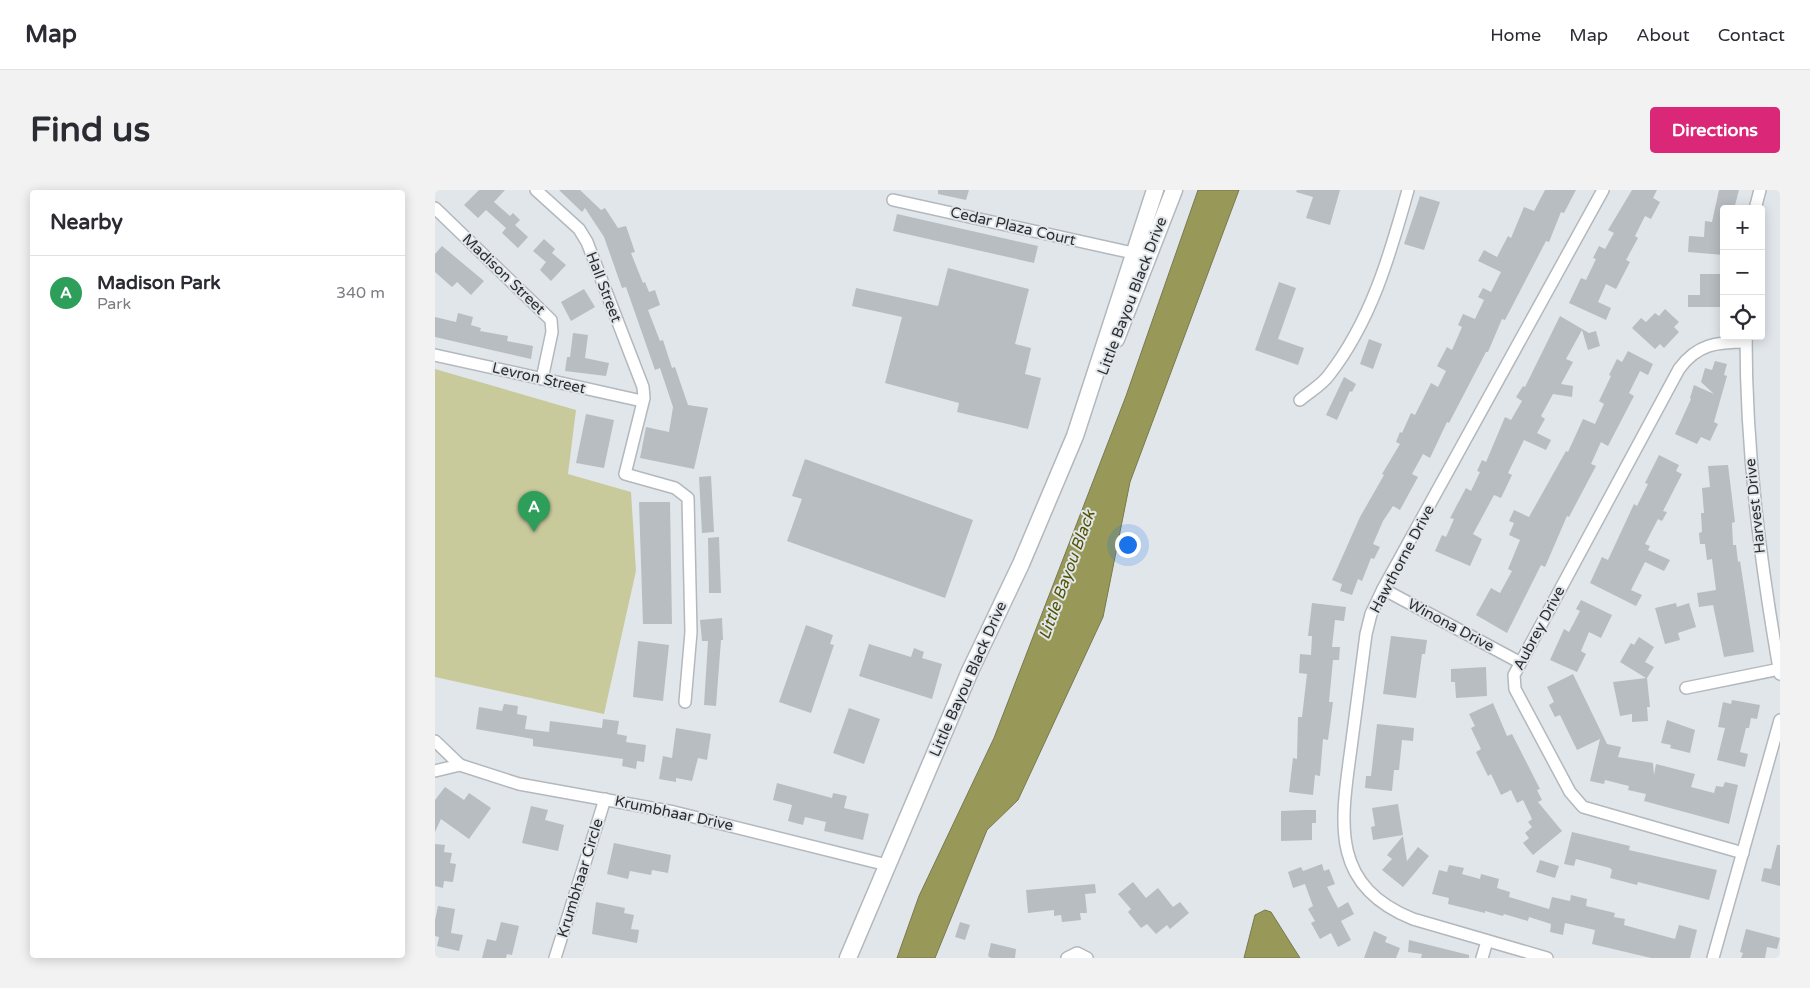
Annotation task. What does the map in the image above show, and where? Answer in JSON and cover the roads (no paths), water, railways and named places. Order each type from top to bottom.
[{"type":"main road","name":"Little Bayou Black Drive","points":[[848,958],[970,671],[1021,564],[1088,400],[1133,253],[1155,190]]},
{"type":"main road","name":"Little Bayou Black Drive","points":[[1088,400],[1103,373],[1174,190]]},
{"type":"street","name":"Hall Street","points":[[536,190],[579,229],[587,242],[643,386],[645,398],[643,401]]},
{"type":"street","points":[[1300,400],[1328,377],[1359,329],[1389,259],[1408,190]]},
{"type":"street","name":"Hawthorne Drive","points":[[1547,958],[1413,919],[1389,908],[1361,881],[1346,848],[1343,825],[1344,805],[1366,634],[1371,614],[1603,190]]},
{"type":"street","points":[[1756,205],[1760,190]]},
{"type":"street","name":"Cedar Plaza Court","points":[[893,200],[1133,253]]},
{"type":"street","name":"Madison Street","points":[[435,208],[551,320],[552,332],[542,378]]},
{"type":"street","name":"Aubrey Drive","points":[[1739,340],[1709,344],[1697,350],[1679,369],[1513,675],[1515,689],[1569,792],[1583,807],[1743,853]]},
{"type":"street","name":"Harvest Drive","points":[[1746,340],[1752,493],[1780,671]]},
{"type":"street","name":"Levron Street","points":[[435,355],[643,401]]},
{"type":"street","points":[[643,401],[625,474],[675,488],[688,498],[691,632],[685,702]]},
{"type":"street","name":"Winona Drive","points":[[1383,589],[1519,662]]},
{"type":"street","points":[[1686,688],[1780,671]]},
{"type":"street","points":[[1713,958],[1780,720]]},
{"type":"street","name":"Krumbhaar Drive","points":[[435,741],[460,765],[519,784],[735,825],[887,865]]},
{"type":"street","name":"Krumbhaar Drive","points":[[435,770],[460,765]]},
{"type":"street","name":"Krumbhaar Circle","points":[[555,958],[605,799]]},
{"type":"street","points":[[1482,958],[1487,941]]},
{"type":"street","points":[[1067,958],[1077,953],[1087,958]]},
{"type":"water","name":"Little Bayou Black","points":[[1198,190],[1239,190],[1130,482],[1103,617],[1018,800],[987,830],[935,958],[897,958],[919,896],[994,738],[1126,396]]},
{"type":"water","points":[[1265,910],[1271,912],[1300,958],[1244,958],[1255,915]]},
{"type":"place","name":"Madison Park","points":[[534,532]]}]
